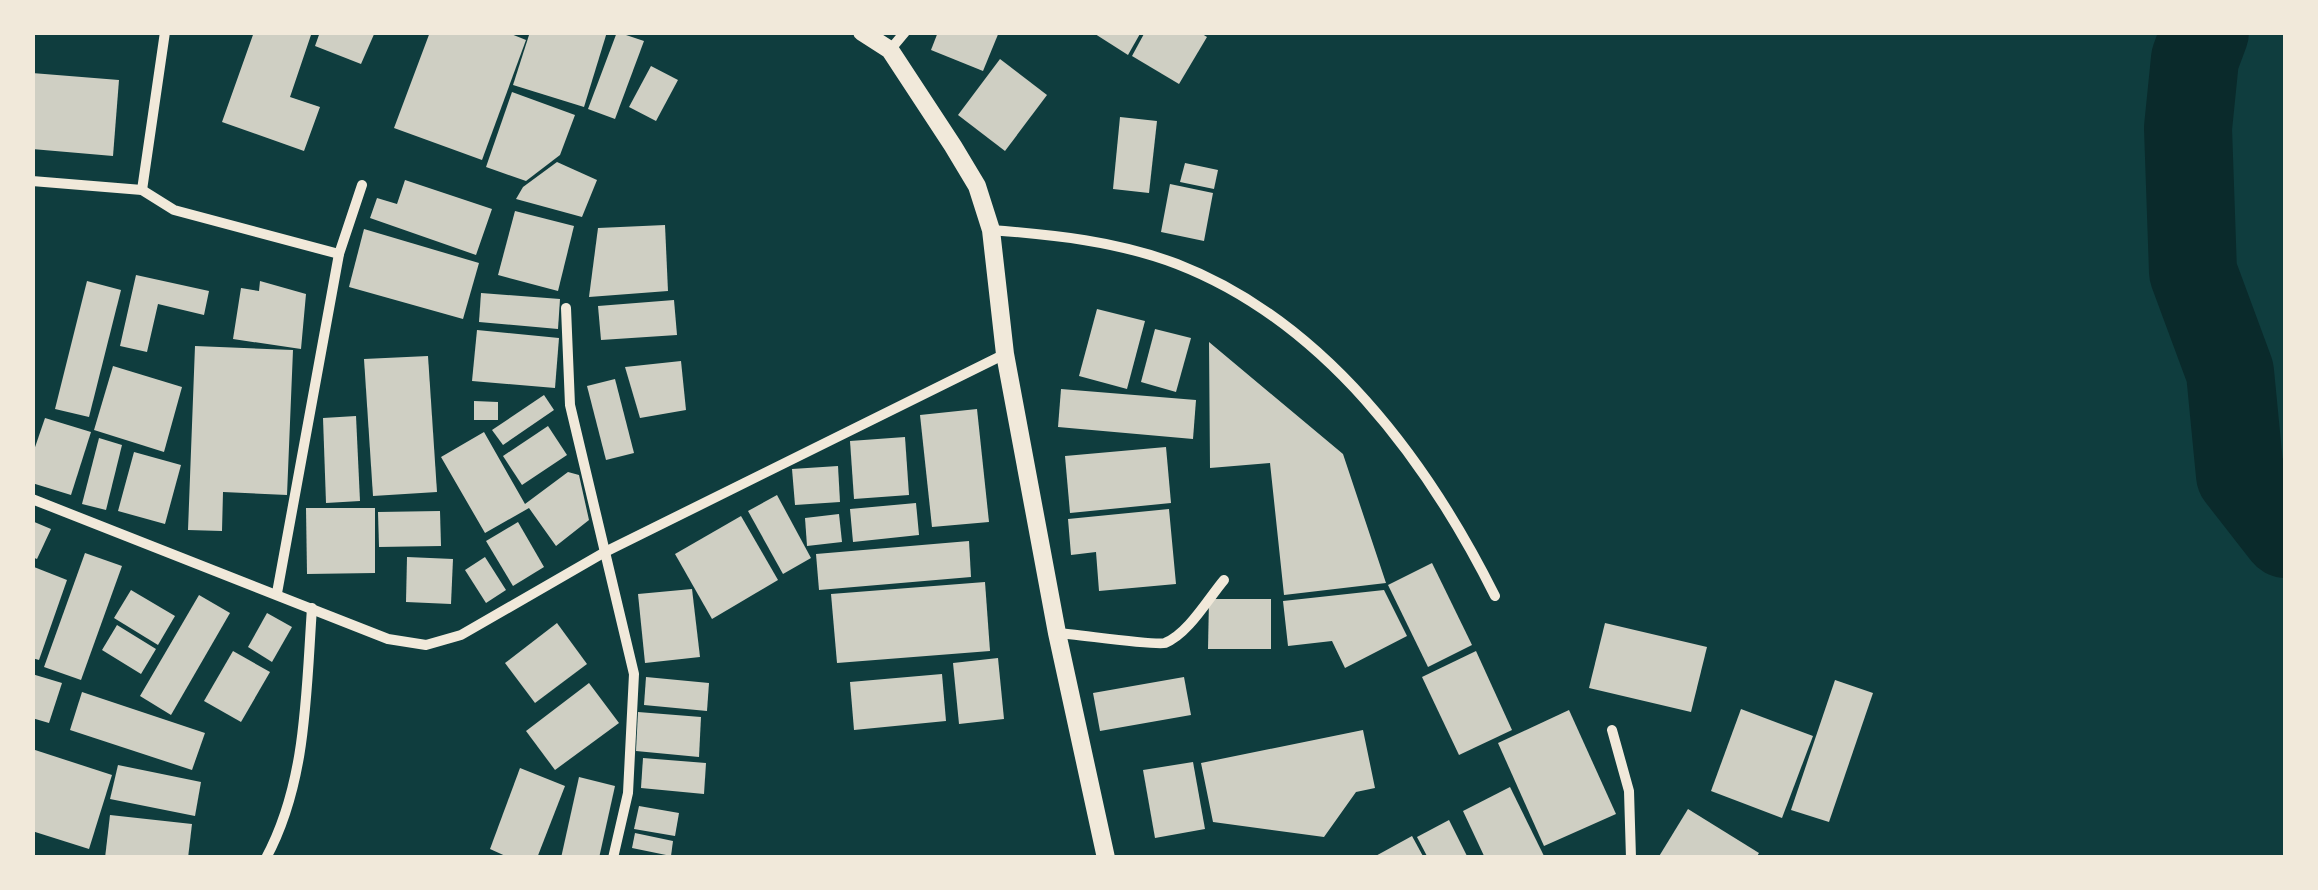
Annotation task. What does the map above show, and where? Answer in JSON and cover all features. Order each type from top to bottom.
[{"type":"street","points":[[142,190],[165,32]]},
{"type":"street","points":[[862,32],[890,50],[977,186],[991,230],[1004,354],[1056,633],[1106,858]]},
{"type":"street","points":[[890,50],[905,32]]},
{"type":"street","points":[[32,181],[142,190],[174,210],[339,254]]},
{"type":"street","points":[[276,594],[339,254],[362,185]]},
{"type":"street","points":[[991,230],[1074,237],[1178,264],[1233,291],[1295,335],[1360,391],[1416,462],[1496,596]]},
{"type":"street","points":[[566,308],[570,405],[634,674],[628,792],[614,858]]},
{"type":"street","points":[[32,500],[407,644],[442,642],[605,552],[1004,354]]},
{"type":"street","points":[[1056,633],[1123,638],[1145,645],[1164,643],[1178,634],[1224,580]]},
{"type":"street","points":[[266,858],[286,821],[299,755],[312,608]]},
{"type":"street","points":[[1612,730],[1630,791],[1631,858]]},
{"type":"building","points":[[254,32],[312,32],[290,97],[320,107],[304,151],[222,122]]},
{"type":"building","points":[[320,32],[375,32],[361,64],[315,46]]},
{"type":"building","points":[[430,32],[506,32],[526,40],[482,160],[394,128]]},
{"type":"building","points":[[530,32],[607,32],[584,107],[513,85]]},
{"type":"building","points":[[617,32],[644,41],[615,119],[588,109]]},
{"type":"building","points":[[938,32],[999,32],[983,71],[931,50]]},
{"type":"building","points":[[1092,32],[1141,32],[1128,55]]},
{"type":"building","points":[[1145,32],[1199,32],[1207,37],[1179,84],[1132,56]]},
{"type":"building","points":[[1000,59],[1047,95],[1005,151],[958,115]]},
{"type":"building","points":[[651,66],[678,80],[656,121],[629,107]]},
{"type":"building","points":[[32,73],[119,80],[113,156],[32,149]]},
{"type":"building","points":[[512,92],[575,115],[560,155],[526,181],[486,167]]},
{"type":"building","points":[[1120,117],[1157,121],[1149,193],[1113,189]]},
{"type":"building","points":[[557,162],[597,180],[582,217],[516,199],[523,187]]},
{"type":"building","points":[[1185,163],[1218,170],[1214,189],[1180,182]]},
{"type":"building","points":[[405,180],[492,209],[476,255],[370,218],[377,198],[397,204]]},
{"type":"building","points":[[1170,184],[1213,193],[1204,241],[1161,232]]},
{"type":"building","points":[[515,211],[574,226],[558,291],[498,275]]},
{"type":"building","points":[[665,225],[668,291],[589,297],[598,228]]},
{"type":"building","points":[[364,229],[479,263],[463,319],[349,287]]},
{"type":"building","points":[[136,275],[209,291],[204,315],[158,304],[147,352],[120,346]]},
{"type":"building","points":[[87,281],[121,290],[89,417],[55,409]]},
{"type":"building","points":[[260,281],[306,294],[301,349],[233,339],[241,288],[259,291]]},
{"type":"building","points":[[481,293],[560,299],[558,329],[479,322]]},
{"type":"building","points":[[674,300],[677,335],[601,340],[598,306]]},
{"type":"building","points":[[1097,309],[1145,321],[1127,389],[1079,376]]},
{"type":"building","points":[[1155,329],[1191,338],[1176,392],[1141,382]]},
{"type":"building","points":[[477,330],[559,338],[555,388],[472,381]]},
{"type":"building","points":[[1209,342],[1343,454],[1386,583],[1284,595],[1270,463],[1210,468]]},
{"type":"building","points":[[195,346],[293,350],[287,495],[223,492],[222,531],[188,530]]},
{"type":"building","points":[[428,356],[437,492],[373,496],[364,359]]},
{"type":"building","points":[[681,361],[686,410],[640,418],[625,367]]},
{"type":"building","points":[[113,366],[182,387],[164,452],[94,430]]},
{"type":"building","points":[[615,379],[634,453],[606,460],[587,386]]},
{"type":"building","points":[[1061,389],[1196,400],[1193,439],[1058,427]]},
{"type":"building","points":[[544,395],[554,410],[503,445],[492,430]]},
{"type":"building","points":[[474,401],[498,402],[498,420],[474,420]]},
{"type":"building","points":[[977,409],[989,522],[932,527],[920,415]]},
{"type":"building","points":[[356,416],[360,501],[326,503],[323,418]]},
{"type":"building","points":[[45,418],[91,432],[71,495],[32,483],[32,456]]},
{"type":"building","points":[[548,426],[567,455],[522,485],[503,456]]},
{"type":"building","points":[[484,432],[525,504],[568,472],[579,475],[589,520],[556,546],[529,508],[485,533],[441,457]]},
{"type":"building","points":[[905,437],[909,495],[854,499],[850,441]]},
{"type":"building","points":[[99,438],[122,445],[106,510],[82,504]]},
{"type":"building","points":[[1166,447],[1171,503],[1070,513],[1065,456]]},
{"type":"building","points":[[134,452],[181,465],[165,524],[118,511]]},
{"type":"building","points":[[838,466],[840,502],[795,505],[792,469]]},
{"type":"building","points":[[777,495],[811,558],[783,574],[748,511]]},
{"type":"building","points":[[916,503],[919,535],[853,542],[850,509]]},
{"type":"building","points":[[306,508],[375,508],[375,573],[307,574]]},
{"type":"building","points":[[1169,509],[1176,584],[1099,591],[1096,552],[1071,555],[1068,519]]},
{"type":"building","points":[[440,511],[441,546],[379,547],[378,512]]},
{"type":"building","points":[[839,514],[842,542],[807,546],[805,518]]},
{"type":"building","points":[[741,516],[778,580],[712,619],[675,554]]},
{"type":"building","points":[[32,521],[51,529],[37,559],[32,557]]},
{"type":"building","points":[[518,522],[544,567],[513,586],[486,541]]},
{"type":"building","points":[[969,541],[971,577],[819,590],[816,554]]},
{"type":"building","points":[[85,553],[122,566],[81,680],[44,667]]},
{"type":"building","points":[[407,557],[453,559],[451,604],[406,602]]},
{"type":"building","points":[[485,557],[506,590],[486,603],[465,570]]},
{"type":"building","points":[[1432,563],[1472,645],[1428,667],[1388,585]]},
{"type":"building","points":[[34,567],[67,580],[39,660],[32,658]]},
{"type":"building","points":[[985,582],[990,651],[837,663],[831,594]]},
{"type":"building","points":[[692,589],[700,657],[645,663],[638,594]]},
{"type":"building","points":[[131,590],[175,616],[158,645],[114,618]]},
{"type":"building","points":[[1384,590],[1407,636],[1345,668],[1332,641],[1288,646],[1283,601]]},
{"type":"building","points":[[199,595],[230,613],[171,715],[140,696]]},
{"type":"building","points":[[1209,599],[1271,599],[1271,649],[1208,649]]},
{"type":"building","points":[[267,613],[292,627],[272,662],[248,647]]},
{"type":"building","points":[[557,623],[587,664],[535,703],[505,663]]},
{"type":"building","points":[[1605,623],[1707,647],[1691,712],[1589,688]]},
{"type":"building","points":[[117,625],[156,649],[141,674],[102,650]]},
{"type":"building","points":[[233,651],[270,672],[241,722],[204,701]]},
{"type":"building","points":[[1476,651],[1512,730],[1459,755],[1422,677]]},
{"type":"building","points":[[998,658],[1004,719],[959,724],[953,663]]},
{"type":"building","points":[[32,674],[62,683],[49,723],[32,718]]},
{"type":"building","points":[[942,674],[946,721],[854,730],[850,682]]},
{"type":"building","points":[[646,677],[709,683],[707,711],[644,705]]},
{"type":"building","points":[[1184,677],[1191,715],[1100,731],[1093,693]]},
{"type":"building","points":[[1835,680],[1873,693],[1829,822],[1791,810]]},
{"type":"building","points":[[589,683],[619,723],[555,770],[526,731]]},
{"type":"building","points":[[82,692],[205,733],[192,770],[70,730]]},
{"type":"building","points":[[1741,709],[1813,736],[1782,818],[1711,791]]},
{"type":"building","points":[[1569,710],[1616,814],[1544,846],[1498,743]]},
{"type":"building","points":[[638,712],[701,717],[699,757],[636,751]]},
{"type":"building","points":[[1363,730],[1375,788],[1356,792],[1324,837],[1213,822],[1201,763]]},
{"type":"building","points":[[32,749],[112,775],[89,849],[32,831]]},
{"type":"building","points":[[643,758],[706,763],[704,794],[641,788]]},
{"type":"building","points":[[1193,762],[1205,829],[1155,838],[1143,770]]},
{"type":"building","points":[[118,765],[201,782],[195,816],[110,799]]},
{"type":"building","points":[[520,768],[565,786],[537,858],[510,858],[490,849]]},
{"type":"building","points":[[579,777],[615,786],[599,858],[561,858]]},
{"type":"building","points":[[1510,787],[1545,858],[1485,858],[1463,811]]},
{"type":"building","points":[[639,806],[679,813],[675,836],[634,829]]},
{"type":"building","points":[[1688,809],[1759,853],[1756,858],[1658,858]]},
{"type":"building","points":[[110,815],[192,824],[188,858],[105,858]]},
{"type":"building","points":[[1449,820],[1468,858],[1428,858],[1417,837]]},
{"type":"building","points":[[635,833],[673,841],[671,856],[632,848]]},
{"type":"building","points":[[1412,836],[1424,858],[1372,858]]},
{"type":"waterway","points":[[2205,32],[2195,59],[2188,128],[2193,272],[2230,372],[2240,475],[2286,534]]}]
